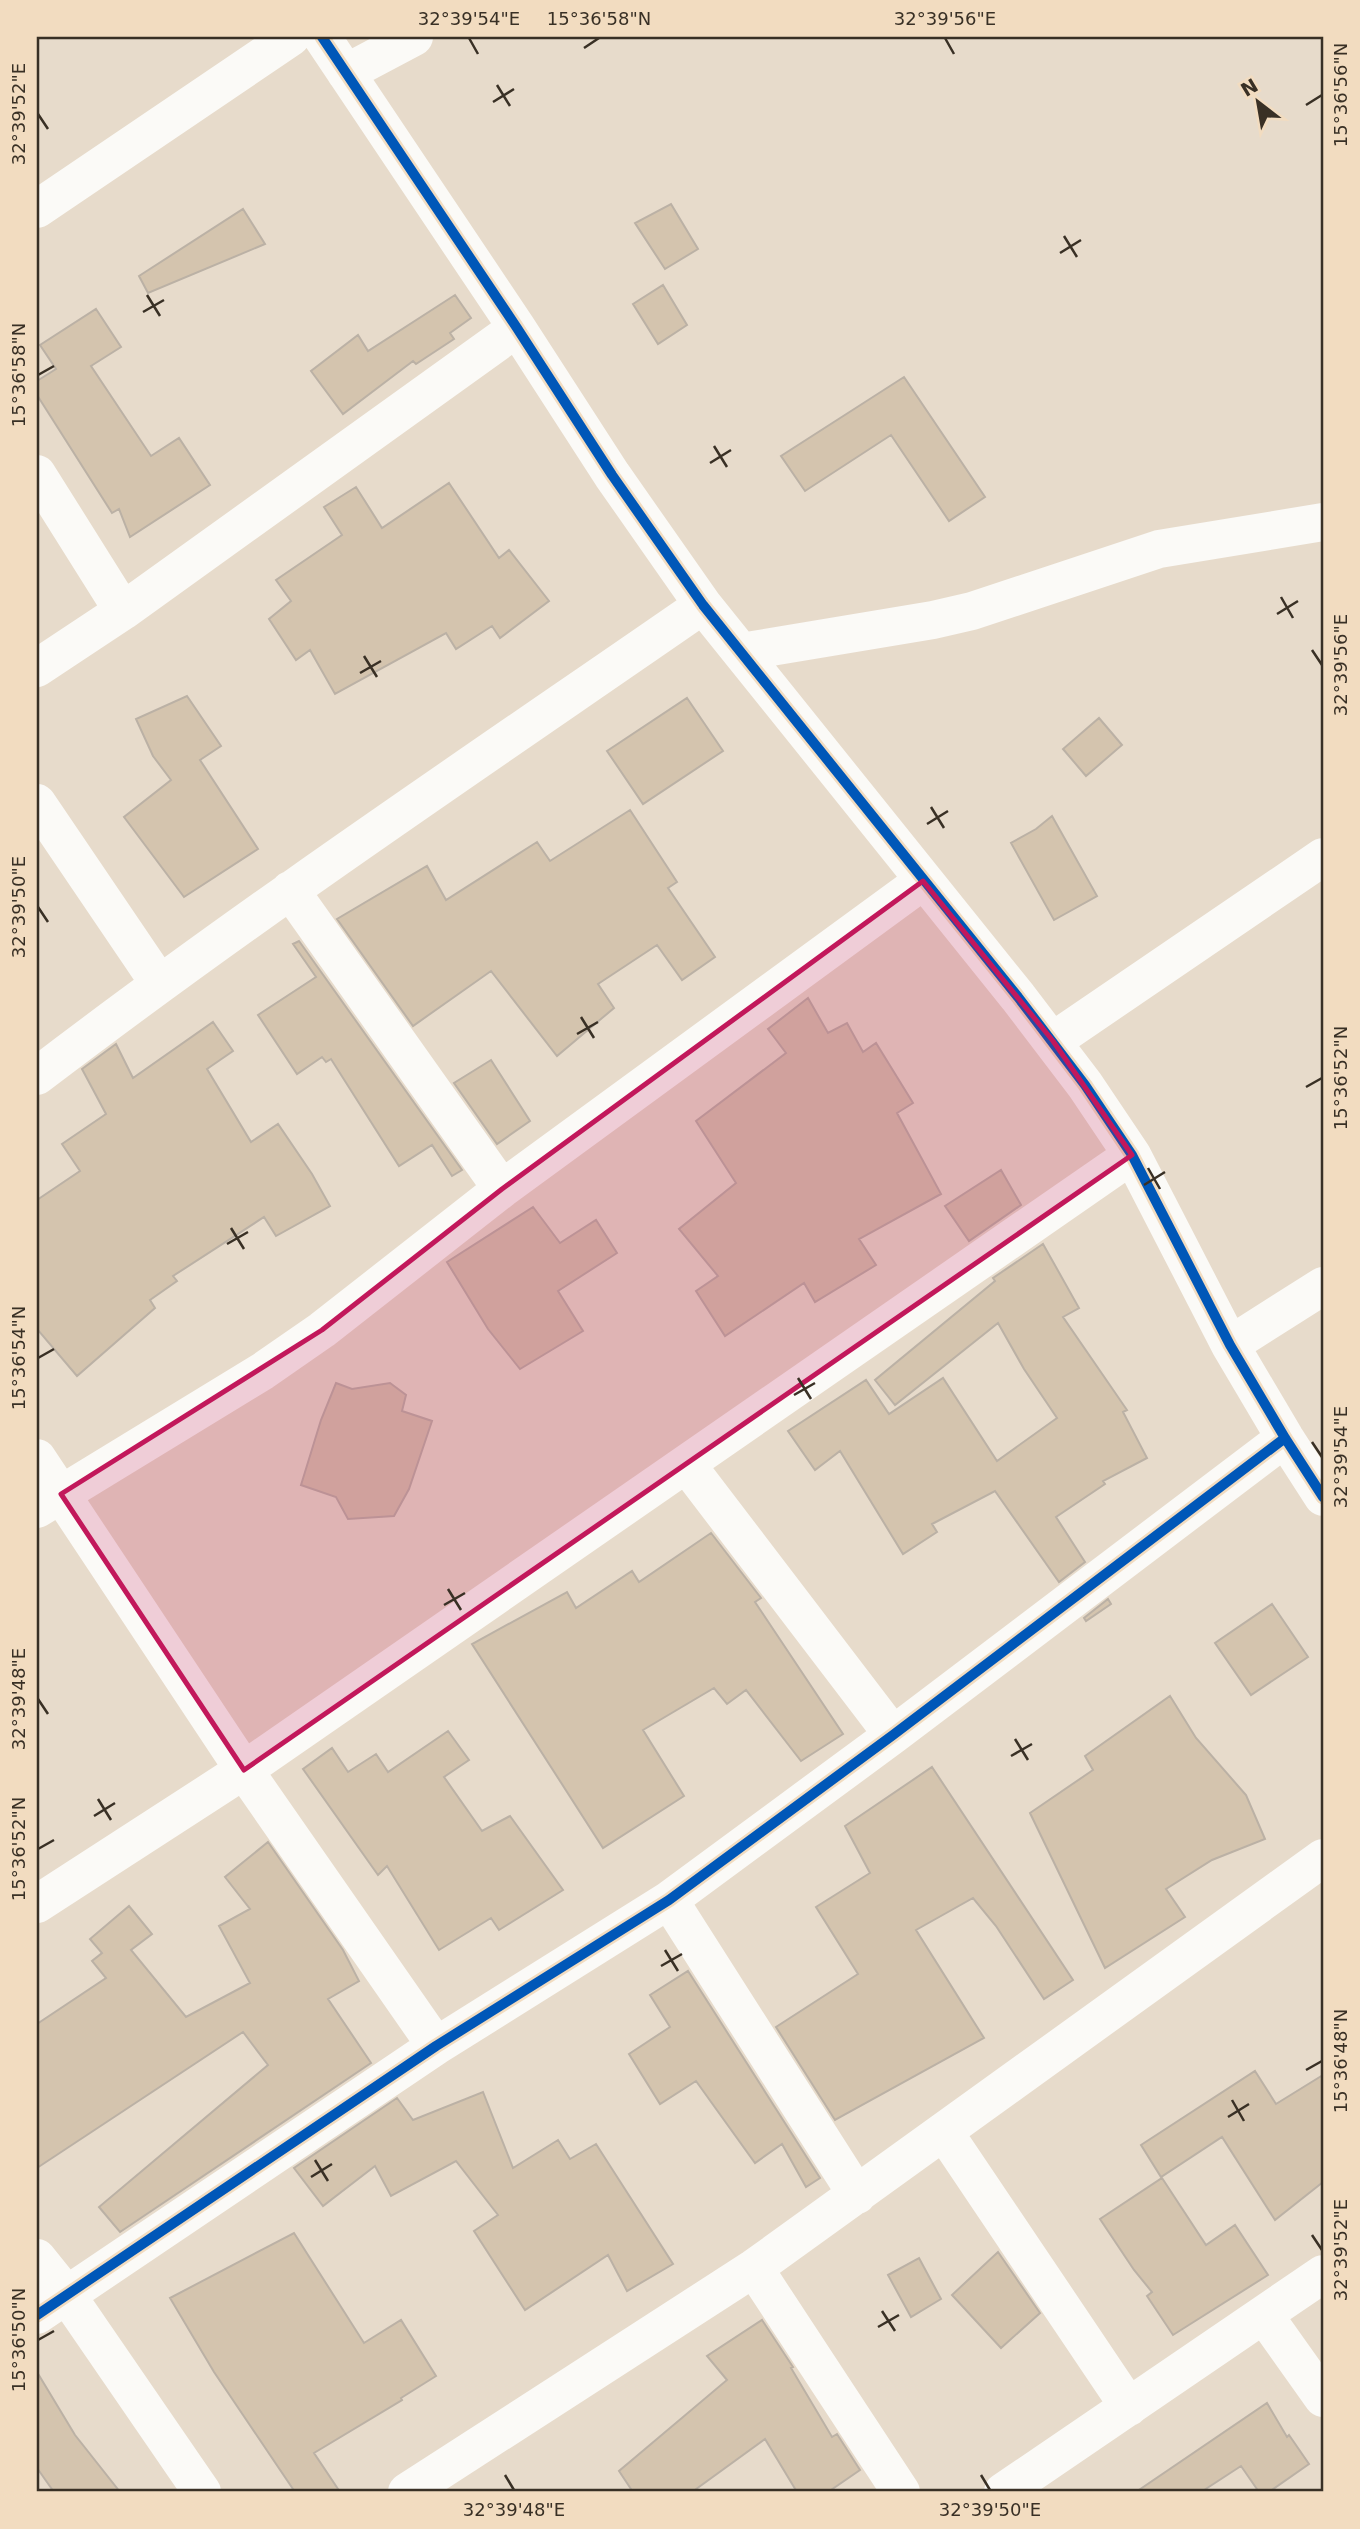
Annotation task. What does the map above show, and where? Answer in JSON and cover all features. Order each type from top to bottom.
[{"type":"street","points":[[37,209],[291,37]]},
{"type":"street","points":[[322,37],[612,475],[704,605],[1085,1084],[1132,1155],[1230,1345],[1323,1497]]},
{"type":"street","points":[[346,73],[414,37]]},
{"type":"street","points":[[37,668],[123,611],[517,328]]},
{"type":"street","points":[[37,474],[123,611]]},
{"type":"street","points":[[741,652],[933,621],[972,611],[1159,549],[1323,522]]},
{"type":"street","points":[[37,1076],[159,983],[290,890],[704,605]]},
{"type":"street","points":[[37,803],[159,983]]},
{"type":"street","points":[[1053,1041],[1323,857]]},
{"type":"street","points":[[49,1502],[263,1371],[322,1330],[502,1189],[923,881]]},
{"type":"street","points":[[290,890],[502,1189]]},
{"type":"street","points":[[37,1904],[244,1770],[1132,1155]]},
{"type":"street","points":[[1230,1345],[1323,1286]]},
{"type":"street","points":[[51,2304],[436,2046],[669,1900],[893,1735],[1285,1438]]},
{"type":"street","points":[[37,1458],[49,1502],[244,1770],[436,2046]]},
{"type":"street","points":[[687,1465],[893,1735]]},
{"type":"street","points":[[407,2492],[754,2269],[1323,1857]]},
{"type":"street","points":[[669,1900],[857,2195]]},
{"type":"street","points":[[944,2132],[1129,2407]]},
{"type":"street","points":[[37,2258],[51,2304],[202,2492]]},
{"type":"street","points":[[754,2269],[901,2492]]},
{"type":"street","points":[[1003,2492],[1323,2274]]},
{"type":"street","points":[[1264,2315],[1323,2398]]},
{"type":"highlighted area","points":[[923,881],[1053,1041],[1132,1155],[244,1770],[61,1494],[322,1330],[502,1189]]},
{"type":"building","points":[[671,204],[698,249],[665,269],[635,223]]},
{"type":"building","points":[[243,209],[265,244],[148,293],[139,276]]},
{"type":"building","points":[[663,285],[687,325],[658,344],[633,304]]},
{"type":"building","points":[[455,295],[471,318],[450,333],[454,339],[416,364],[413,361],[343,414],[311,371],[358,335],[368,351]]},
{"type":"building","points":[[96,309],[121,347],[91,366],[151,456],[179,438],[210,485],[130,537],[119,509],[112,513],[37,395],[37,381],[56,369],[40,345]]},
{"type":"building","points":[[904,377],[985,497],[949,521],[891,435],[805,491],[781,456]]},
{"type":"building","points":[[449,483],[499,558],[509,550],[549,601],[500,638],[492,626],[456,649],[446,633],[335,694],[310,650],[296,660],[269,619],[291,601],[276,580],[342,535],[324,507],[356,487],[382,528]]},
{"type":"building","points":[[187,696],[221,746],[200,760],[258,849],[184,897],[124,817],[171,780],[153,756],[136,719]]},
{"type":"building","points":[[687,698],[723,751],[643,804],[607,751]]},
{"type":"building","points":[[1099,718],[1122,745],[1086,776],[1063,749]]},
{"type":"building","points":[[630,810],[677,882],[668,888],[715,957],[682,980],[657,945],[598,984],[614,1008],[557,1056],[491,971],[413,1026],[337,919],[427,866],[446,900],[537,842],[550,861]]},
{"type":"building","points":[[1052,816],[1097,896],[1054,920],[1011,843]]},
{"type":"building","points":[[299,941],[462,1170],[452,1176],[432,1145],[399,1166],[331,1059],[326,1062],[322,1057],[297,1074],[258,1015],[316,977],[293,944]]},
{"type":"building","points":[[808,998],[828,1033],[847,1023],[863,1052],[876,1043],[913,1103],[897,1113],[941,1194],[859,1239],[876,1265],[815,1302],[804,1283],[725,1336],[696,1291],[718,1276],[679,1229],[736,1183],[696,1121],[786,1053],[768,1029]]},
{"type":"building","points":[[213,1022],[233,1051],[207,1069],[251,1142],[278,1124],[330,1206],[276,1236],[264,1217],[173,1276],[177,1281],[150,1300],[155,1308],[77,1376],[37,1329],[37,1200],[80,1171],[62,1144],[106,1114],[82,1069],[116,1044],[133,1078]]},
{"type":"building","points":[[491,1060],[530,1121],[497,1144],[454,1083]]},
{"type":"building","points":[[1001,1170],[1021,1205],[969,1241],[945,1206]]},
{"type":"building","points":[[533,1207],[560,1243],[596,1220],[617,1253],[558,1291],[583,1331],[520,1369],[488,1329],[447,1262]]},
{"type":"building","points":[[1043,1244],[1079,1308],[1063,1317],[1127,1410],[1123,1412],[1147,1458],[1103,1481],[1105,1484],[1056,1517],[1085,1562],[1059,1582],[995,1491],[932,1524],[937,1532],[903,1554],[840,1451],[815,1470],[788,1431],[866,1380],[889,1414],[943,1378],[997,1461],[1057,1418],[1024,1369],[998,1323],[895,1405],[875,1380],[995,1281],[993,1278]]},
{"type":"building","points":[[336,1383],[352,1389],[390,1383],[406,1395],[402,1411],[432,1421],[409,1489],[394,1516],[348,1519],[336,1497],[301,1485],[321,1420]]},
{"type":"building","points":[[711,1533],[761,1598],[755,1602],[843,1734],[801,1761],[746,1690],[727,1704],[714,1688],[643,1730],[684,1796],[603,1848],[472,1644],[567,1592],[576,1608],[632,1571],[639,1582]]},
{"type":"building","points":[[1108,1599],[1111,1604],[1086,1621],[1084,1618]]},
{"type":"building","points":[[1272,1604],[1308,1657],[1251,1695],[1215,1643]]},
{"type":"building","points":[[1170,1696],[1196,1738],[1246,1795],[1265,1839],[1212,1860],[1166,1889],[1185,1917],[1105,1968],[1030,1813],[1093,1770],[1085,1756]]},
{"type":"building","points":[[448,1731],[469,1760],[444,1777],[482,1831],[510,1816],[563,1890],[499,1930],[491,1918],[439,1950],[387,1866],[378,1875],[303,1769],[332,1748],[348,1772],[376,1754],[388,1772]]},
{"type":"building","points":[[932,1767],[1073,1980],[1044,1999],[996,1926],[973,1898],[916,1930],[984,2038],[835,2120],[776,2027],[858,1974],[816,1907],[870,1873],[845,1826]]},
{"type":"building","points":[[268,1842],[343,1950],[359,1981],[328,1999],[371,2063],[120,2232],[99,2207],[268,2065],[243,2032],[37,2168],[37,2024],[106,1978],[92,1961],[102,1953],[90,1939],[129,1906],[152,1934],[131,1950],[186,2017],[250,1983],[219,1926],[250,1909],[225,1877]]},
{"type":"building","points":[[688,1971],[820,2178],[806,2187],[782,2144],[755,2163],[696,2081],[660,2104],[629,2054],[670,2027],[650,1995]]},
{"type":"building","points":[[1255,2071],[1276,2104],[1323,2075],[1323,2182],[1275,2220],[1222,2137],[1161,2177],[1141,2145]]},
{"type":"building","points":[[483,2092],[513,2168],[558,2140],[570,2159],[596,2144],[673,2264],[627,2291],[608,2255],[525,2310],[474,2231],[498,2215],[456,2161],[391,2196],[375,2166],[323,2206],[294,2168],[397,2098],[413,2120]]},
{"type":"building","points":[[1162,2178],[1206,2245],[1235,2225],[1268,2275],[1173,2335],[1147,2296],[1152,2292],[1100,2219]]},
{"type":"building","points":[[294,2233],[364,2343],[401,2320],[436,2376],[401,2398],[402,2400],[314,2453],[340,2492],[295,2492],[214,2372],[170,2298]]},
{"type":"building","points":[[998,2252],[1040,2313],[1001,2348],[952,2295]]},
{"type":"building","points":[[919,2258],[941,2299],[911,2317],[888,2275]]},
{"type":"building","points":[[762,2320],[793,2367],[791,2368],[832,2437],[837,2434],[860,2470],[828,2492],[797,2492],[765,2439],[692,2492],[633,2492],[619,2471],[727,2380],[707,2356]]},
{"type":"building","points":[[37,2372],[75,2435],[120,2492],[54,2492],[37,2468]]},
{"type":"building","points":[[1267,2403],[1287,2437],[1289,2435],[1309,2464],[1269,2492],[1259,2492],[1241,2466],[1201,2492],[1136,2492]]},
{"type":"cycle path","points":[[322,37],[612,475],[703,605],[1018,997],[1085,1085],[1132,1155],[1230,1345],[1323,1497]]},
{"type":"cycle path","points":[[37,2315],[436,2046],[669,1900],[893,1735],[1285,1438]]}]
